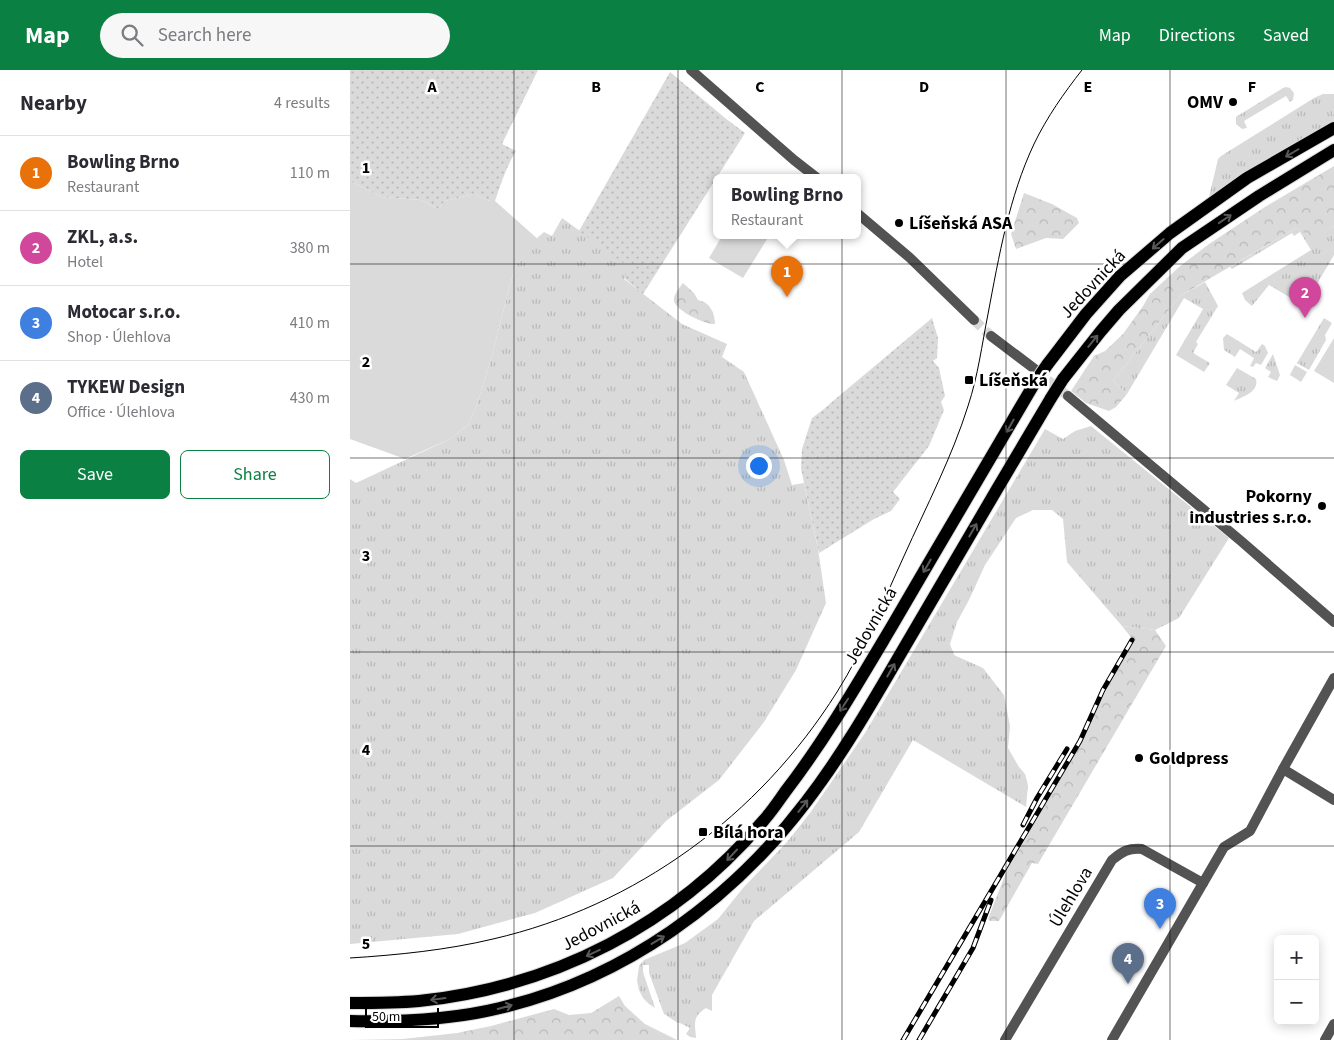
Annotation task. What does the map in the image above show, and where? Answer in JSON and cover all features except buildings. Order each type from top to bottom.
[{"type":"main road","name":"Jedovnická","points":[[350,1003],[418,1001],[455,996],[510,984],[550,971],[588,956],[636,930],[678,901],[728,860],[765,819],[804,768],[850,696],[1034,384],[1041,368],[1120,276],[1170,233],[1248,178],[1334,128]]},
{"type":"main road","name":"Jedovnická","points":[[350,1021],[384,1021],[457,1016],[499,1009],[539,998],[617,965],[642,950],[692,917],[744,874],[806,802],[851,736],[1051,398],[1063,379],[1101,330],[1182,248],[1259,196],[1334,150]]},
{"type":"street","points":[[691,70],[812,174]]},
{"type":"street","points":[[861,215],[909,257],[974,320]]},
{"type":"street","points":[[992,336],[1041,368]]},
{"type":"street","points":[[1068,396],[1241,541],[1334,622]]},
{"type":"street","points":[[1112,1040],[1224,847],[1250,831],[1334,678]]},
{"type":"street","points":[[1283,769],[1334,800]]},
{"type":"street","name":"Úlehlova","points":[[1005,1040],[1112,860],[1122,852],[1131,848],[1142,849],[1203,883]]},
{"type":"street","points":[[1325,1040],[1334,1024]]},
{"type":"green space","points":[[350,70],[538,70],[502,144],[516,151],[495,201],[490,201],[474,194],[445,201],[438,209],[421,200],[382,197],[350,181]]},
{"type":"green space","points":[[670,72],[745,133],[719,174],[713,174],[713,184],[643,294],[624,278],[630,268],[579,231]]},
{"type":"green space","points":[[1286,87],[1290,88],[1294,93],[1293,100],[1290,102],[1286,96],[1244,121],[1247,128],[1242,129],[1236,124],[1236,117]]},
{"type":"green space","points":[[1323,94],[1334,94],[1334,122],[1246,173],[1209,197],[1218,159],[1221,156]]},
{"type":"green space","points":[[1334,166],[1334,226],[1316,240],[1296,228],[1180,296],[1113,381],[1127,394],[1116,407],[1109,411],[1086,403],[1071,391],[1094,356],[1105,351],[1123,334],[1150,294],[1179,267],[1209,244],[1265,207]]},
{"type":"green space","points":[[350,181],[382,197],[421,200],[438,209],[445,201],[474,194],[490,201],[495,201],[540,241],[515,266],[489,366],[476,407],[468,425],[450,439],[405,459],[350,439]]},
{"type":"green space","points":[[1024,193],[1052,204],[1077,218],[1079,223],[1063,239],[1046,238],[1016,249],[1011,234]]},
{"type":"green space","points":[[562,218],[631,268],[624,279],[682,324],[727,344],[722,357],[744,372],[784,460],[792,485],[804,483],[818,549],[826,603],[796,670],[764,722],[719,780],[666,821],[613,878],[535,913],[458,934],[350,944],[350,479],[356,483],[450,439],[468,425],[476,407],[489,366],[515,266],[539,241],[537,238],[544,232],[552,236]]},
{"type":"green space","points":[[1334,226],[1334,255],[1304,306],[1269,285],[1252,306],[1245,300],[1242,293],[1311,250],[1300,232],[1294,236],[1292,233],[1232,269],[1230,267],[1296,228],[1316,239]]},
{"type":"green space","points":[[720,239],[767,239],[743,278],[709,258]]},
{"type":"green space","points":[[1205,282],[1218,306],[1196,342],[1198,344],[1193,353],[1210,363],[1204,372],[1176,355],[1203,309],[1184,298],[1127,394],[1113,381],[1180,296]]},
{"type":"green space","points":[[683,283],[694,293],[698,300],[709,306],[713,312],[715,324],[692,317],[676,305],[674,301],[675,296]]},
{"type":"green space","points":[[932,318],[938,338],[937,358],[933,361],[939,368],[945,396],[941,402],[944,410],[929,446],[893,492],[900,499],[891,511],[874,519],[819,553],[801,468],[802,449],[812,418]]},
{"type":"green space","points":[[1324,318],[1332,323],[1325,335],[1326,340],[1309,370],[1297,363]]},
{"type":"green space","points":[[1227,334],[1256,352],[1262,344],[1265,346],[1268,353],[1261,365],[1256,363],[1253,367],[1250,366],[1254,358],[1240,349],[1235,357],[1224,350],[1223,338]]},
{"type":"green space","points":[[1334,338],[1334,383],[1314,371]]},
{"type":"green space","points":[[1273,354],[1280,375],[1277,381],[1268,377],[1271,372],[1265,368]]},
{"type":"green space","points":[[1295,365],[1307,372],[1301,382],[1290,375]]},
{"type":"green space","points":[[1237,368],[1256,379],[1256,383],[1250,393],[1234,401],[1239,393],[1226,385]]},
{"type":"green space","points":[[1091,426],[1229,538],[1179,618],[1155,630],[1122,626],[1067,562],[1063,519],[1052,510],[1033,510],[1016,518],[985,565],[957,622],[950,644],[954,655],[983,668],[1004,695],[1010,726],[1008,748],[1025,774],[1028,785],[1026,807],[913,740],[859,832],[754,921],[712,995],[712,1011],[706,1008],[698,1014],[695,1021],[696,1038],[690,1037],[686,1034],[690,1028],[664,1014],[649,973],[649,965],[643,965],[643,972],[655,1008],[643,998],[637,981],[639,966],[644,960],[685,943],[718,919],[743,888],[787,842],[810,813],[865,733],[1045,429],[1063,439],[1075,431]]},
{"type":"green space","points":[[1122,626],[1155,630],[1166,646],[1038,864],[1032,863],[999,921],[990,921],[988,919],[1007,870],[1068,765],[1112,679],[1134,641]]},
{"type":"green space","points":[[619,996],[625,1006],[645,1024],[677,1040],[350,1040],[403,1039],[457,1033],[554,1009],[569,1015],[591,1013]]},
{"type":"tunnel","points":[[974,320],[991,336]]},
{"type":"tunnel","points":[[1036,371],[1068,396]]},
{"type":"tram line","points":[[350,958],[422,951],[476,943],[546,924],[596,904],[644,879],[689,850],[732,816],[770,778],[806,737],[837,692],[856,659],[947,463],[968,406],[980,360],[1011,206],[1025,164],[1044,124],[1082,70]]},
{"type":"railway","points":[[903,1040],[1080,741],[1103,690],[1132,640]]},
{"type":"railway","points":[[1023,825],[1067,749]]},
{"type":"railway","points":[[919,1040],[973,948],[991,900]]},
{"type":"place","name":"OMV","points":[[1233,102]]},
{"type":"place","name":"Líšeňská ASA","points":[[899,223]]},
{"type":"place","name":"Bowling Brno","points":[[787,297]]},
{"type":"place","name":"ZKL, a.s.","points":[[1305,318]]},
{"type":"place","name":"Líšeňská","points":[[969,380]]},
{"type":"place","name":"Pokorny industries s.r.o.","points":[[1322,506]]},
{"type":"place","name":"Goldpress","points":[[1139,758]]},
{"type":"place","name":"Bílá hora","points":[[703,832]]},
{"type":"place","name":"Motocar s.r.o.","points":[[1160,929]]},
{"type":"place","name":"TYKEW Design","points":[[1128,984]]}]
